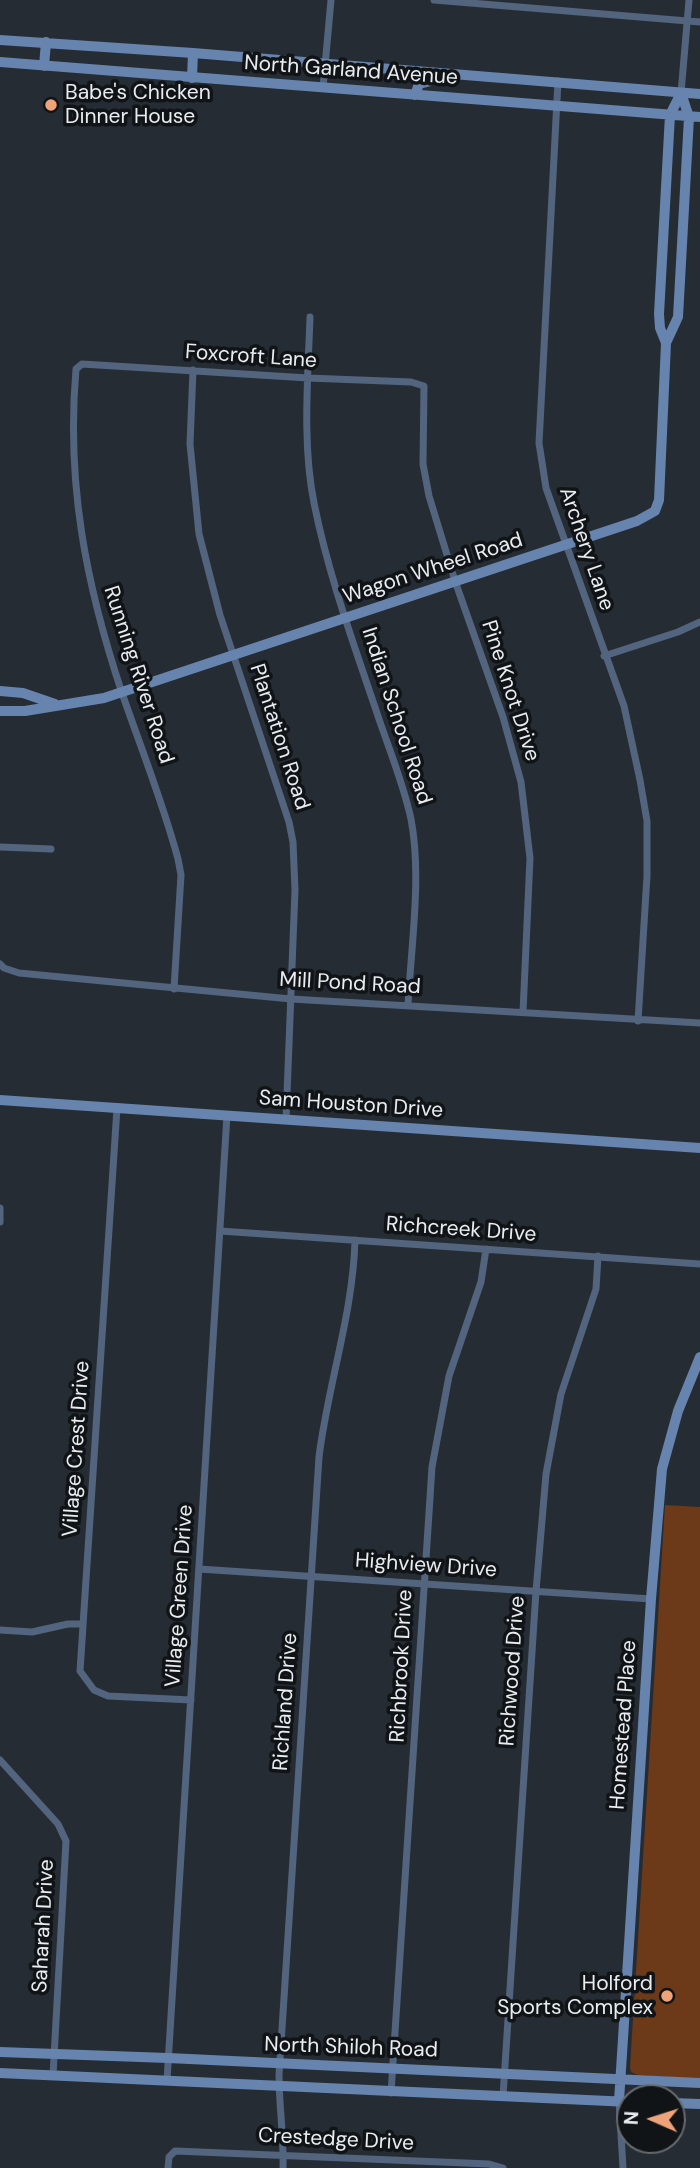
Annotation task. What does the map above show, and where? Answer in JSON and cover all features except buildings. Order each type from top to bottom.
[{"type":"street","points":[[323,88],[331,0]]},
{"type":"street","points":[[436,0],[700,22]]},
{"type":"street","points":[[561,11],[562,0]]},
{"type":"street","name":"Wagon Wheel Road","points":[[666,343],[660,328],[659,314],[670,115],[681,93],[688,0]]},
{"type":"street","name":"North Garland Avenue","points":[[0,40],[700,94]]},
{"type":"street","points":[[44,66],[46,42]]},
{"type":"street","points":[[192,78],[193,53]]},
{"type":"street","name":"North Garland Avenue","points":[[0,62],[694,117]]},
{"type":"street","points":[[415,95],[419,83],[457,75]]},
{"type":"street","name":"Archery Lane","points":[[558,81],[539,443],[546,488],[624,706],[647,821],[648,876],[638,1021]]},
{"type":"street","name":"Wagon Wheel Road","points":[[0,711],[16,712],[88,702],[122,692],[637,521],[655,511],[659,500],[666,343],[678,317],[682,228],[694,117],[681,93]]},
{"type":"street","points":[[663,226],[682,228]]},
{"type":"street","name":"Indian School Road","points":[[310,317],[308,421],[313,500],[345,618],[403,787],[411,819],[415,851],[408,1004]]},
{"type":"street","name":"Foxcroft Lane","points":[[76,369],[82,364],[411,382],[424,386]]},
{"type":"street","name":"Running River Road","points":[[76,369],[73,449],[77,510],[90,583],[122,692],[171,831],[181,875],[174,989]]},
{"type":"street","name":"Plantation Road","points":[[193,370],[190,444],[195,511],[211,584],[289,822],[293,842],[295,890],[286,1120]]},
{"type":"street","name":"Pine Knot Drive","points":[[424,386],[423,464],[429,496],[455,581],[503,717],[521,782],[530,858],[523,1012]]},
{"type":"street","points":[[604,656],[700,622]]},
{"type":"street","name":"Wagon Wheel Road","points":[[0,691],[23,693],[59,706]]},
{"type":"street","points":[[0,847],[51,849]]},
{"type":"street","name":"Mill Pond Road","points":[[0,964],[19,973],[291,999],[700,1023]]},
{"type":"street","name":"Sam Houston Drive","points":[[0,1100],[700,1148]]},
{"type":"street","name":"Village Crest Drive","points":[[117,1108],[80,1671],[94,1690],[108,1696],[191,1700]]},
{"type":"street","name":"Village Green Drive","points":[[167,2080],[227,1115]]},
{"type":"street","points":[[0,1208],[0,1222]]},
{"type":"street","name":"Richcreek Drive","points":[[220,1231],[700,1264]]},
{"type":"street","name":"Richland Drive","points":[[283,2168],[279,2087],[323,1424],[350,1300],[355,1240]]},
{"type":"street","name":"Richbrook Drive","points":[[391,2092],[432,1467],[449,1376],[481,1282],[486,1249]]},
{"type":"street","name":"Richwood Drive","points":[[503,2096],[546,1474],[561,1394],[596,1289],[598,1256]]},
{"type":"street","name":"Homestead Place","points":[[622,2084],[651,1599],[662,1469],[678,1410],[700,1357]]},
{"type":"street","name":"Highview Drive","points":[[199,1569],[651,1599]]},
{"type":"street","points":[[0,1630],[32,1632],[68,1624],[83,1625]]},
{"type":"street","name":"Saharah Drive","points":[[0,1760],[58,1824],[66,1841],[52,2075]]},
{"type":"street","name":"North Shiloh Road","points":[[0,2052],[700,2084]]},
{"type":"street","name":"North Shiloh Road","points":[[0,2073],[616,2101]]},
{"type":"street","name":"Crestedge Drive","points":[[168,2168],[169,2157],[175,2151],[283,2155],[394,2164],[489,2164],[503,2168]]},
{"type":"shaded area","points":[[665,1505],[700,1507],[700,2079],[638,2075],[631,2072],[630,2067]]},
{"type":"place","name":"Babe's Chicken Dinner House","points":[[51,105]]},
{"type":"place","name":"Holford Sports Complex","points":[[667,1996]]}]
